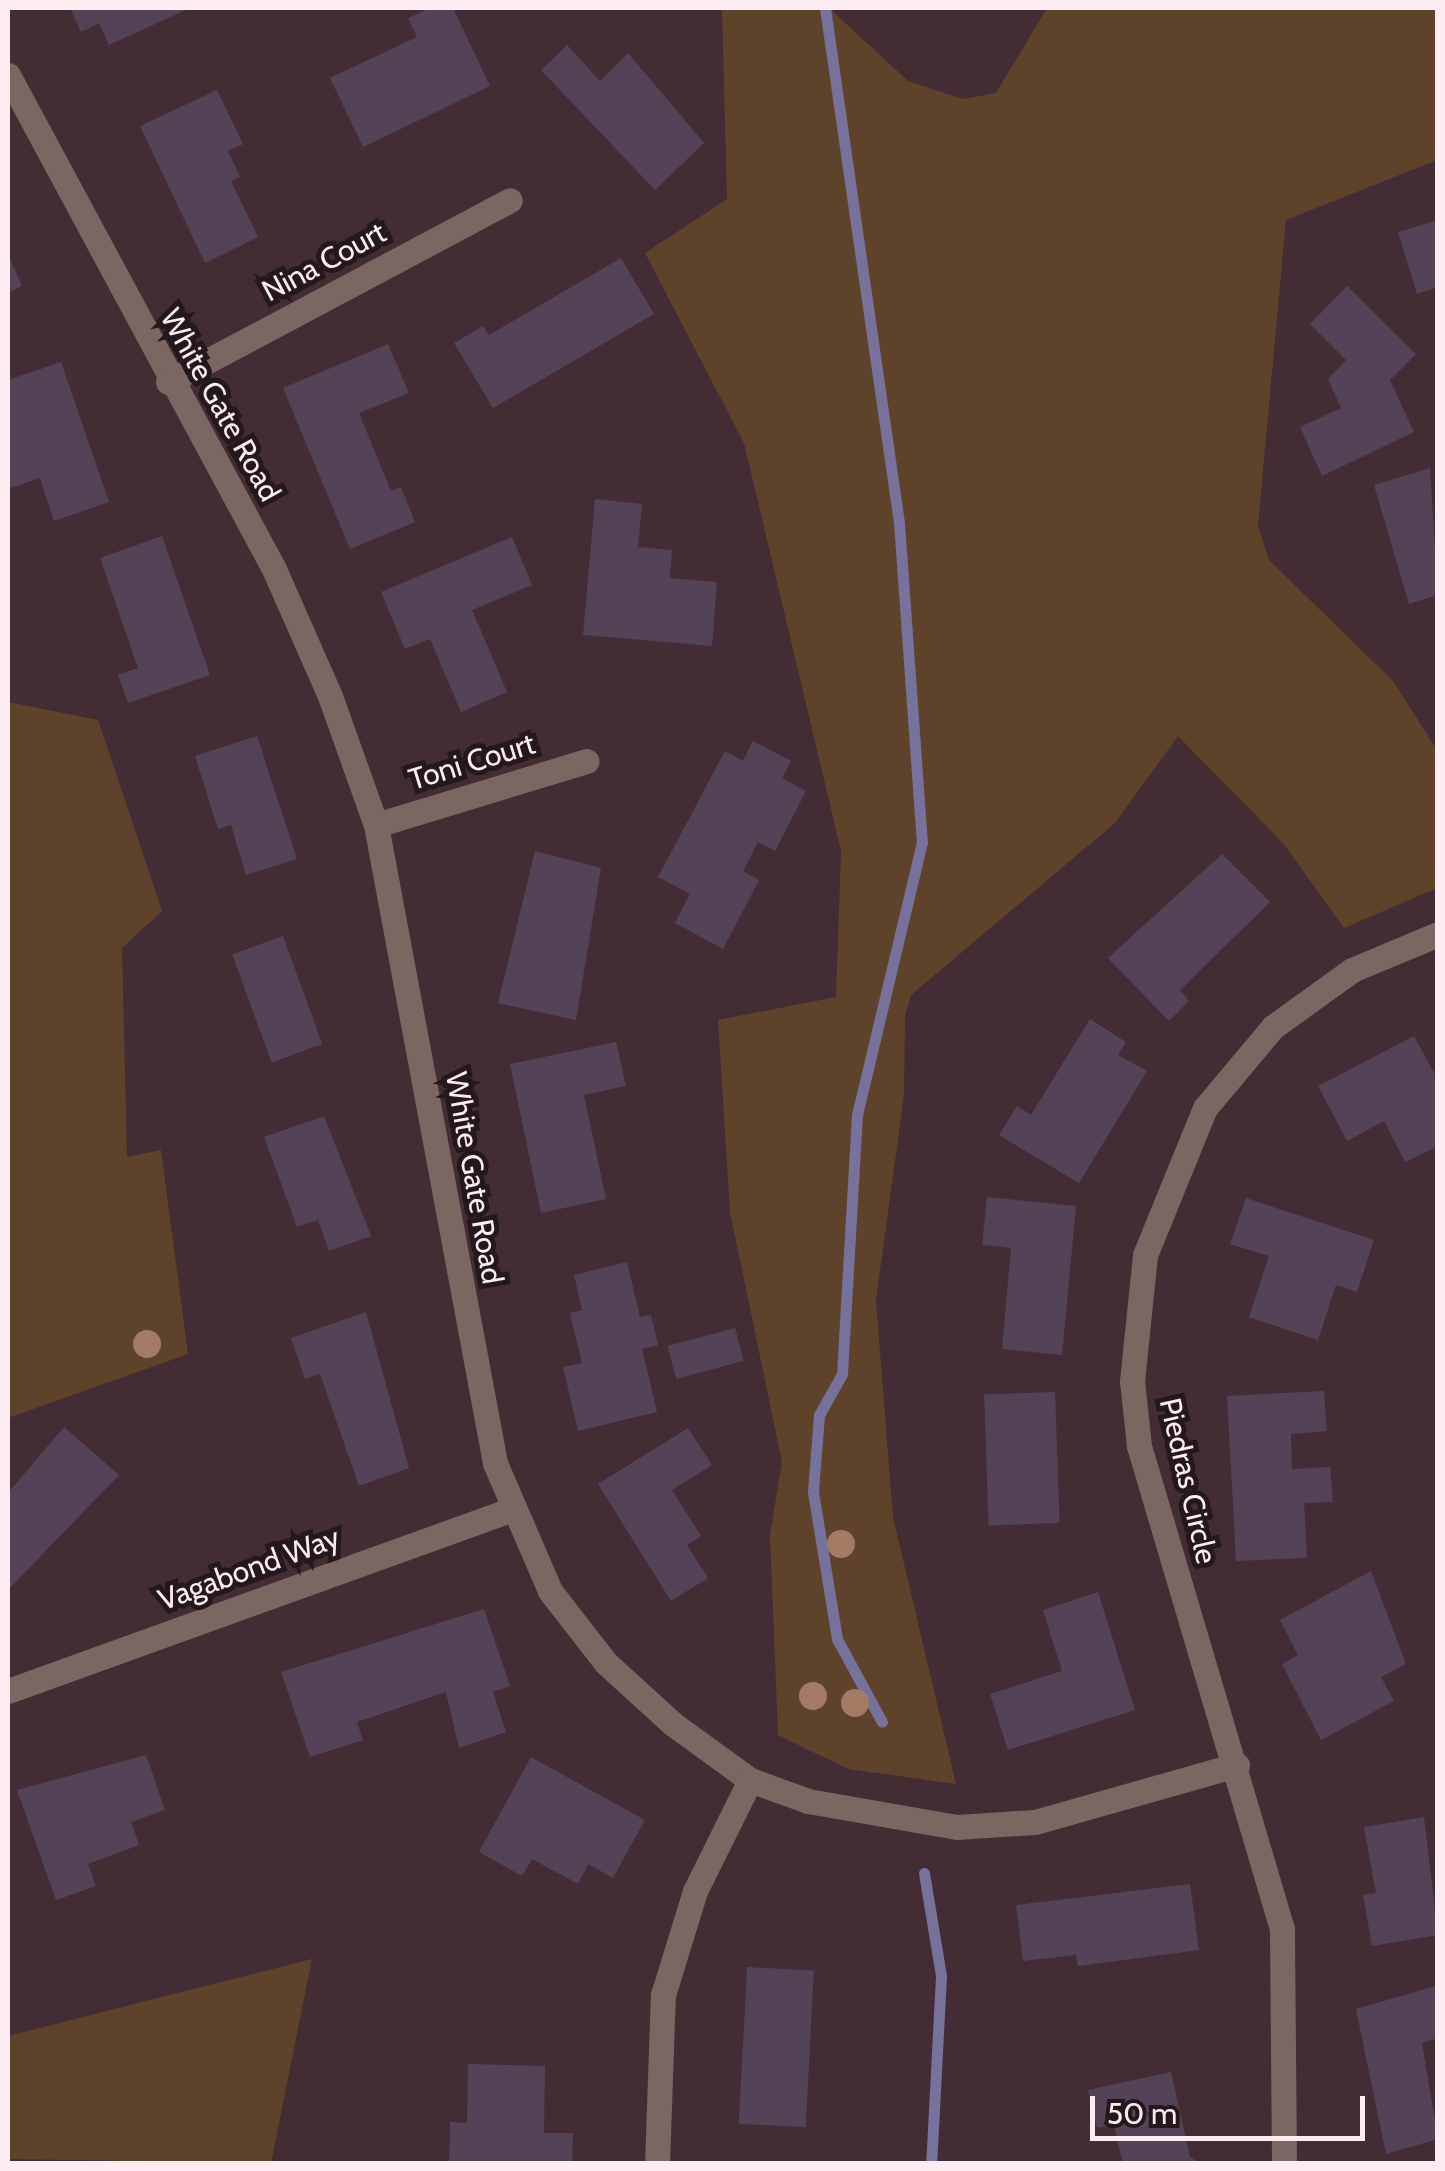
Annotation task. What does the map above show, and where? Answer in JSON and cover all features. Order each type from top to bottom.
[{"type":"street","name":"White Gate Road","points":[[8,75],[168,382],[274,569],[376,825],[480,1394],[512,1509],[550,1592],[606,1663],[750,1780],[808,1801],[957,1827],[1101,1807],[1238,1764]]},
{"type":"street","name":"Nina Court","points":[[168,382],[510,200]]},
{"type":"street","name":"Toni Court","points":[[376,825],[587,761]]},
{"type":"street","name":"Piedras Circle","points":[[1284,2164],[1282,1930],[1238,1764],[1140,1446],[1132,1381],[1145,1254],[1205,1108],[1273,1027],[1352,970],[1438,934]]},
{"type":"street","name":"Vagabond Way","points":[[8,1691],[512,1509]]},
{"type":"street","points":[[657,2164],[662,1995],[695,1890],[750,1780]]},
{"type":"shaded area","points":[[722,8],[829,8],[908,81],[963,99],[996,93],[1047,8],[1437,8],[1437,160],[1286,220],[1258,525],[1269,560],[1393,681],[1437,750],[1437,888],[1344,928],[1283,843],[1178,736],[1115,823],[911,995],[905,1016],[904,1095],[876,1300],[893,1517],[956,1784],[848,1769],[778,1735],[770,1535],[782,1462],[730,1212],[718,1020],[836,997],[841,851],[744,443],[645,253],[727,199]]},
{"type":"shaded area","points":[[8,702],[98,720],[162,911],[122,948],[127,1157],[161,1150],[188,1354],[8,1418]]},
{"type":"shaded area","points":[[312,1959],[271,2163],[8,2159],[8,2036]]},
{"type":"building","points":[[70,8],[190,8],[109,45],[99,23],[81,32]]},
{"type":"building","points":[[431,8],[453,8],[490,86],[363,147],[330,78],[417,37],[408,18]]},
{"type":"building","points":[[567,45],[600,81],[628,53],[704,143],[655,190],[541,70]]},
{"type":"building","points":[[217,90],[243,144],[228,151],[240,177],[231,181],[258,237],[205,263],[140,126]]},
{"type":"building","points":[[1438,220],[1438,287],[1417,294],[1398,232]]},
{"type":"building","points":[[8,254],[22,286],[8,293]]},
{"type":"building","points":[[621,258],[654,314],[493,408],[454,343],[483,326],[489,335]]},
{"type":"building","points":[[1347,286],[1416,354],[1390,380],[1414,432],[1322,476],[1300,427],[1341,408],[1328,379],[1346,360],[1310,324]]},
{"type":"building","points":[[388,344],[409,393],[359,413],[391,491],[401,487],[415,522],[350,549],[283,388]]},
{"type":"building","points":[[61,362],[109,502],[54,521],[40,478],[11,488],[8,380]]},
{"type":"building","points":[[1430,468],[1438,595],[1409,604],[1374,485]]},
{"type":"building","points":[[595,499],[642,504],[638,547],[672,550],[670,578],[717,582],[712,646],[583,635]]},
{"type":"building","points":[[162,536],[210,675],[128,703],[118,675],[138,668],[100,558]]},
{"type":"building","points":[[512,537],[532,585],[472,610],[507,692],[461,712],[430,639],[405,649],[381,592]]},
{"type":"building","points":[[257,736],[297,859],[246,875],[231,825],[218,829],[195,756]]},
{"type":"building","points":[[753,741],[791,761],[782,778],[806,791],[775,851],[758,842],[743,871],[759,880],[723,949],[675,923],[690,894],[658,877],[725,751],[743,761]]},
{"type":"building","points":[[535,851],[601,868],[576,1020],[498,1003]]},
{"type":"building","points":[[1222,854],[1270,902],[1180,990],[1189,1001],[1169,1021],[1108,958]]},
{"type":"building","points":[[283,936],[322,1044],[272,1063],[232,954]]},
{"type":"building","points":[[1090,1019],[1126,1042],[1118,1055],[1147,1071],[1079,1183],[999,1135],[1017,1106],[1031,1115]]},
{"type":"building","points":[[1414,1036],[1438,1080],[1438,1146],[1405,1162],[1384,1121],[1347,1141],[1318,1086]]},
{"type":"building","points":[[616,1042],[626,1086],[584,1095],[606,1199],[541,1213],[510,1064]]},
{"type":"building","points":[[324,1116],[371,1236],[329,1251],[318,1220],[297,1227],[264,1137]]},
{"type":"building","points":[[987,1197],[1076,1206],[1062,1355],[1002,1349],[1011,1248],[982,1245]]},
{"type":"building","points":[[1246,1198],[1374,1240],[1357,1292],[1336,1285],[1318,1340],[1249,1317],[1269,1256],[1230,1244]]},
{"type":"building","points":[[627,1262],[640,1317],[651,1315],[658,1345],[642,1349],[657,1412],[578,1431],[563,1367],[582,1363],[570,1313],[582,1310],[574,1275]]},
{"type":"building","points":[[366,1312],[409,1468],[359,1486],[320,1374],[305,1379],[291,1338]]},
{"type":"building","points":[[735,1328],[744,1361],[676,1379],[667,1346]]},
{"type":"building","points":[[1324,1391],[1327,1431],[1291,1434],[1292,1469],[1330,1467],[1333,1502],[1304,1503],[1307,1558],[1236,1561],[1227,1396]]},
{"type":"building","points":[[1055,1392],[1060,1523],[989,1525],[984,1394]]},
{"type":"building","points":[[64,1427],[119,1475],[8,1590],[8,1493]]},
{"type":"building","points":[[688,1428],[712,1465],[672,1490],[701,1536],[687,1545],[708,1578],[671,1601],[598,1484]]},
{"type":"building","points":[[1371,1571],[1406,1664],[1381,1677],[1394,1701],[1321,1740],[1282,1664],[1298,1655],[1280,1620]]},
{"type":"building","points":[[1098,1592],[1135,1710],[1008,1750],[990,1694],[1062,1671],[1043,1610]]},
{"type":"building","points":[[484,1609],[510,1686],[493,1692],[506,1732],[459,1748],[446,1692],[357,1722],[363,1740],[310,1757],[281,1672]]},
{"type":"building","points":[[146,1755],[165,1810],[131,1822],[139,1845],[88,1864],[96,1886],[56,1900],[17,1790]]},
{"type":"building","points":[[531,1757],[645,1820],[613,1878],[588,1864],[578,1884],[532,1859],[522,1876],[479,1852]]},
{"type":"building","points":[[1424,1817],[1438,1935],[1372,1946],[1363,1895],[1376,1893],[1364,1827]]},
{"type":"building","points":[[1190,1884],[1199,1950],[1078,1966],[1076,1955],[1023,1961],[1016,1905]]},
{"type":"building","points":[[747,1967],[814,1971],[806,2127],[739,2124]]},
{"type":"building","points":[[1436,1986],[1438,2038],[1422,2043],[1438,2139],[1386,2154],[1356,2009]]},
{"type":"building","points":[[468,2064],[545,2066],[544,2133],[573,2133],[572,2164],[449,2164],[450,2122],[467,2123]]},
{"type":"building","points":[[1171,2072],[1190,2157],[1201,2164],[1123,2164],[1114,2125],[1097,2128],[1088,2090]]},
{"type":"waterway","points":[[825,8],[899,523],[922,842],[857,1114],[842,1374],[819,1415],[813,1492],[837,1639],[882,1722]]},
{"type":"waterway","points":[[924,1873],[941,1976],[931,2164]]}]
